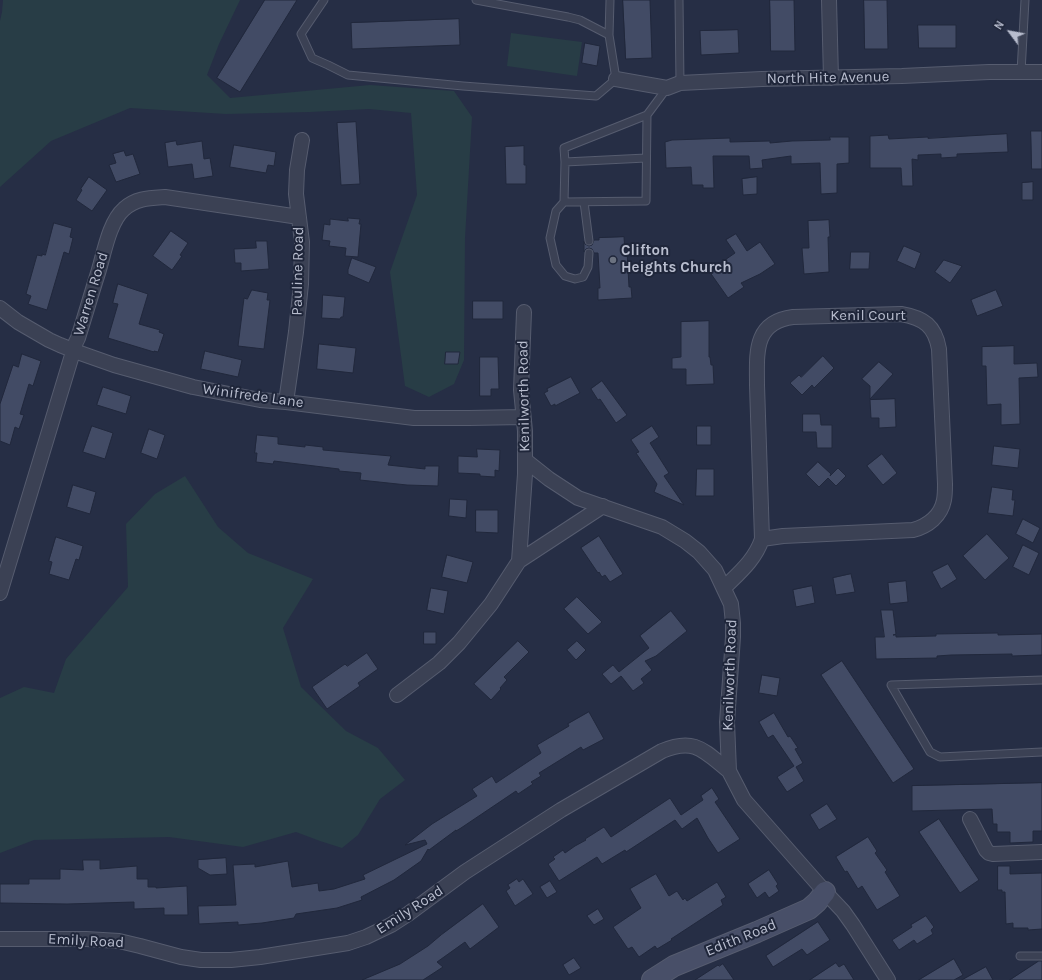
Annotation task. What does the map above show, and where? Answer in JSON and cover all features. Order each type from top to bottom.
[{"type":"street","points":[[829,0],[831,78]]},
{"type":"street","name":"North Hite Avenue","points":[[667,88],[680,83],[989,72],[1042,72]]},
{"type":"street","points":[[616,79],[667,88]]},
{"type":"street","name":"Pauline Road","points":[[286,402],[301,284],[302,242],[296,194],[297,170],[302,140]]},
{"type":"street","name":"Warren Road","points":[[0,593],[6,552],[57,406],[109,236],[116,219],[124,209],[135,202],[147,198],[165,197],[299,217]]},
{"type":"street","name":"Winifrede Lane","points":[[0,308],[18,322],[49,340],[114,365],[193,387],[260,400],[414,418],[524,417]]},
{"type":"street","name":"Kenilworth Road","points":[[524,312],[521,390],[525,431],[525,460],[548,479],[578,498],[662,527],[684,540],[699,552],[716,570],[731,604],[733,623],[727,722],[729,771],[744,800],[825,892],[843,910],[888,980]]},
{"type":"street","name":"Kenil Court","points":[[724,588],[751,560],[759,549],[762,539],[757,360],[759,342],[765,331],[776,321],[793,316],[901,314],[921,319],[933,330],[939,349],[945,499],[937,516],[922,528],[913,530],[783,536],[762,539]]},
{"type":"street","points":[[519,561],[525,460]]},
{"type":"street","points":[[397,695],[439,663],[459,643],[491,604],[519,561],[603,506]]},
{"type":"street","name":"Emily Road","points":[[0,939],[86,939],[119,941],[181,957],[201,960],[246,959],[348,943],[366,937],[391,925],[465,872],[568,807],[662,751],[673,746],[684,744],[693,746],[704,751],[729,771]]},
{"type":"street","points":[[970,819],[989,853],[1042,852]]},
{"type":"street","name":"Edith Road","points":[[657,979],[674,966],[809,910],[825,892]]},
{"type":"lane","points":[[324,0],[301,34],[312,58],[348,75],[463,86],[596,96],[616,79],[610,35],[610,0]]},
{"type":"lane","points":[[476,0],[568,16],[580,20],[610,35]]},
{"type":"lane","points":[[678,0],[680,83]]},
{"type":"lane","points":[[1021,72],[1025,0]]},
{"type":"lane","points":[[590,253],[588,267],[583,277],[575,279],[565,276],[556,265],[550,238],[556,211],[564,202],[564,148],[647,115],[667,88]]},
{"type":"lane","points":[[564,202],[646,201],[647,115]]},
{"type":"lane","points":[[565,162],[646,158]]},
{"type":"lane","points":[[584,202],[589,240]]},
{"type":"lane","points":[[1042,680],[891,685],[930,752],[940,757],[1042,752]]},
{"type":"lane","points":[[1020,956],[1042,956]]},
{"type":"shaded area","points":[[3,0],[240,0],[219,44],[207,75],[230,98],[370,85],[454,91],[472,117],[465,238],[464,360],[454,384],[429,397],[405,386],[390,272],[417,195],[411,113],[369,109],[226,114],[130,108],[51,141],[0,187],[0,21]]},
{"type":"shaded area","points":[[511,33],[582,42],[577,76],[507,66]]},
{"type":"shaded area","points":[[185,476],[218,527],[248,553],[313,579],[283,628],[301,687],[346,731],[378,748],[405,780],[380,799],[358,835],[342,848],[296,832],[243,847],[169,837],[34,840],[0,853],[0,698],[24,687],[54,693],[66,659],[128,587],[126,524],[155,494]]},
{"type":"building","points":[[265,0],[297,0],[240,92],[217,78]]},
{"type":"building","points":[[623,0],[650,0],[652,58],[626,59]]},
{"type":"building","points":[[770,0],[794,0],[795,51],[771,51]]},
{"type":"building","points":[[864,0],[887,0],[888,49],[865,49]]},
{"type":"building","points":[[459,19],[460,45],[352,49],[351,23]]},
{"type":"building","points":[[918,25],[956,25],[956,48],[919,48]]},
{"type":"building","points":[[738,30],[739,53],[701,55],[700,31]]},
{"type":"building","points":[[585,43],[600,46],[597,66],[582,63]]},
{"type":"building","points":[[356,122],[360,184],[341,185],[337,123]]},
{"type":"building","points":[[1031,131],[1042,131],[1042,169],[1032,169]]},
{"type":"building","points":[[1007,134],[1008,152],[957,154],[957,157],[941,158],[941,154],[918,155],[918,160],[912,159],[913,186],[902,186],[901,168],[870,168],[870,136],[888,135],[889,139]]},
{"type":"building","points":[[830,137],[849,137],[849,163],[837,164],[837,193],[821,194],[820,163],[791,164],[791,156],[762,160],[763,168],[750,169],[749,156],[713,156],[714,188],[703,188],[703,185],[692,185],[691,167],[666,168],[665,142],[672,140],[730,138],[730,142],[770,141],[770,143],[830,140]]},
{"type":"building","points":[[176,141],[177,145],[202,141],[204,159],[210,158],[213,176],[194,179],[192,164],[168,167],[165,143]]},
{"type":"building","points":[[234,145],[276,152],[274,166],[268,165],[266,173],[230,167]]},
{"type":"building","points":[[524,146],[526,184],[506,184],[505,147]]},
{"type":"building","points":[[124,151],[126,156],[133,154],[140,174],[116,182],[109,165],[116,163],[113,154]]},
{"type":"building","points":[[89,177],[107,190],[92,211],[76,200]]},
{"type":"building","points":[[757,177],[757,194],[743,195],[742,179]]},
{"type":"building","points":[[1033,182],[1033,200],[1022,200],[1022,183]]},
{"type":"building","points":[[348,218],[360,219],[359,224],[361,224],[358,257],[345,256],[346,248],[329,246],[330,241],[322,240],[324,224],[330,225],[330,219],[348,221]]},
{"type":"building","points":[[829,220],[829,272],[804,274],[802,248],[809,248],[808,221]]},
{"type":"building","points":[[54,223],[72,228],[70,237],[73,238],[69,254],[64,252],[47,310],[28,304],[31,296],[26,294],[37,255],[45,255]]},
{"type":"building","points":[[171,231],[188,243],[180,255],[182,256],[172,270],[153,256]]},
{"type":"building","points":[[736,234],[747,251],[760,242],[775,264],[760,274],[741,283],[744,287],[728,298],[709,271],[735,253],[726,240]]},
{"type":"building","name":"Clifton Heights Church","points":[[624,237],[625,251],[627,251],[629,287],[631,287],[632,298],[598,300],[598,288],[600,288],[598,253],[594,253],[592,249],[589,248],[584,252],[584,241],[585,244],[589,246],[592,245],[594,240],[599,240],[599,238]]},
{"type":"building","points":[[256,241],[267,241],[269,269],[241,271],[241,263],[235,263],[234,249],[256,248]]},
{"type":"building","points":[[904,246],[921,253],[915,269],[897,261]]},
{"type":"building","points":[[851,252],[870,252],[869,269],[850,269]]},
{"type":"building","points":[[352,258],[376,267],[369,283],[348,274]]},
{"type":"building","points":[[944,260],[962,266],[950,283],[935,272]]},
{"type":"building","points":[[118,284],[148,294],[139,324],[160,330],[159,332],[164,334],[158,352],[108,338],[118,304],[113,303]]},
{"type":"building","points":[[252,290],[268,293],[267,300],[270,300],[264,349],[238,346],[244,298],[247,299]]},
{"type":"building","points":[[996,290],[1003,306],[977,316],[971,300]]},
{"type":"building","points":[[323,295],[345,297],[343,317],[340,319],[322,318]]},
{"type":"building","points":[[473,301],[503,301],[503,319],[473,319]]},
{"type":"building","points":[[709,321],[709,357],[711,365],[713,365],[714,384],[686,385],[686,369],[672,369],[672,358],[681,357],[681,322]]},
{"type":"building","points":[[319,344],[356,348],[353,373],[317,369]]},
{"type":"building","points":[[1014,346],[1014,364],[1037,363],[1038,377],[1019,378],[1020,424],[1001,425],[1001,404],[987,405],[986,366],[982,366],[982,347]]},
{"type":"building","points":[[205,351],[242,360],[238,377],[201,369]]},
{"type":"building","points":[[446,352],[460,352],[458,364],[445,364]]},
{"type":"building","points":[[22,354],[41,361],[33,386],[29,384],[20,414],[24,415],[19,429],[15,427],[10,445],[0,441],[0,404],[13,365],[18,367]]},
{"type":"building","points":[[823,356],[834,368],[814,388],[812,385],[802,395],[790,383],[799,375],[801,377]]},
{"type":"building","points":[[480,357],[498,357],[499,389],[491,389],[491,396],[480,396]]},
{"type":"building","points":[[879,362],[893,374],[870,399],[870,386],[862,379]]},
{"type":"building","points":[[571,377],[580,393],[555,406],[555,404],[551,406],[544,393],[548,391],[547,389]]},
{"type":"building","points":[[602,381],[627,415],[616,423],[600,399],[598,400],[591,389]]},
{"type":"building","points":[[103,387],[131,396],[126,414],[97,405]]},
{"type":"building","points":[[895,399],[896,427],[879,428],[879,418],[871,418],[870,400]]},
{"type":"building","points":[[803,414],[820,414],[821,425],[832,425],[832,448],[817,448],[816,432],[803,432]]},
{"type":"building","points":[[92,426],[113,433],[105,459],[83,452]]},
{"type":"building","points":[[652,426],[659,437],[650,443],[669,473],[664,476],[684,505],[654,492],[657,484],[636,453],[639,452],[631,440]]},
{"type":"building","points":[[697,426],[711,426],[711,445],[697,445]]},
{"type":"building","points":[[149,429],[165,435],[157,459],[141,453]]},
{"type":"building","points":[[257,435],[278,437],[278,444],[305,447],[305,445],[323,447],[323,450],[391,456],[388,465],[425,469],[425,466],[439,466],[438,486],[407,485],[360,480],[361,473],[339,471],[339,469],[274,461],[273,464],[256,462],[257,453],[255,453]]},
{"type":"building","points":[[994,446],[1020,449],[1018,468],[992,465]]},
{"type":"building","points":[[477,449],[500,450],[499,471],[495,470],[495,477],[480,476],[480,474],[458,473],[458,456],[477,457]]},
{"type":"building","points":[[882,454],[897,473],[883,485],[867,466]]},
{"type":"building","points":[[818,462],[831,474],[830,476],[838,468],[846,476],[836,486],[828,478],[819,487],[806,474]]},
{"type":"building","points":[[697,469],[714,469],[714,496],[696,496]]},
{"type":"building","points":[[73,485],[96,492],[90,514],[67,507]]},
{"type":"building","points":[[992,487],[1013,490],[1012,500],[1015,500],[1013,516],[988,513]]},
{"type":"building","points":[[450,499],[467,500],[466,518],[449,516]]},
{"type":"building","points":[[476,510],[498,510],[498,533],[476,532]]},
{"type":"building","points":[[1023,519],[1040,528],[1033,543],[1016,534]]},
{"type":"building","points":[[987,534],[1009,558],[985,580],[963,556]]},
{"type":"building","points":[[599,536],[623,574],[610,582],[605,575],[602,577],[599,572],[598,573],[581,548]]},
{"type":"building","points":[[56,537],[83,546],[79,560],[76,559],[69,580],[49,574],[52,562],[49,561]]},
{"type":"building","points":[[1023,545],[1039,553],[1029,575],[1013,567]]},
{"type":"building","points":[[447,555],[473,562],[467,583],[442,577]]},
{"type":"building","points":[[948,564],[957,579],[941,589],[932,572]]},
{"type":"building","points":[[851,574],[855,592],[836,595],[833,578]]},
{"type":"building","points":[[906,581],[908,602],[890,604],[888,583]]},
{"type":"building","points":[[812,586],[815,603],[796,607],[793,590]]},
{"type":"building","points":[[431,588],[448,591],[444,614],[427,610]]},
{"type":"building","points":[[577,597],[602,622],[588,634],[564,609]]},
{"type":"building","points":[[881,610],[893,610],[896,634],[893,635],[896,635],[896,637],[936,636],[936,634],[1042,634],[1042,655],[951,655],[937,656],[937,658],[876,659],[875,637],[884,637]]},
{"type":"building","points":[[671,611],[687,631],[656,656],[645,661],[652,670],[641,679],[644,683],[633,691],[621,676],[611,684],[602,674],[613,665],[619,672],[649,648],[640,636]]},
{"type":"building","points":[[424,632],[436,632],[436,644],[424,644]]},
{"type":"building","points":[[518,641],[529,652],[504,677],[507,680],[491,700],[474,684]]},
{"type":"building","points":[[577,641],[586,650],[576,660],[567,650]]},
{"type":"building","points":[[367,653],[378,669],[358,683],[360,686],[327,709],[312,687],[345,664],[347,666]]},
{"type":"building","points":[[842,661],[914,769],[893,783],[821,675]]},
{"type":"building","points":[[762,675],[780,678],[777,696],[759,693]]},
{"type":"building","points":[[589,712],[604,739],[583,750],[581,747],[539,773],[541,776],[531,782],[533,784],[518,794],[516,791],[456,830],[429,850],[428,849],[421,861],[394,880],[361,897],[362,900],[337,908],[296,914],[294,918],[262,923],[238,925],[238,922],[199,924],[198,906],[236,905],[233,865],[255,864],[255,867],[288,861],[292,887],[318,883],[319,891],[334,889],[365,879],[363,875],[427,844],[425,840],[405,845],[432,824],[477,796],[472,789],[492,776],[496,783],[541,753],[537,745]]},
{"type":"building","points":[[774,713],[788,737],[790,736],[798,748],[795,749],[803,763],[796,767],[804,781],[787,792],[777,777],[794,766],[773,735],[768,738],[759,722]]},
{"type":"building","points":[[1042,783],[1042,831],[1033,831],[1033,842],[1010,843],[1010,832],[997,832],[997,824],[993,824],[992,809],[912,811],[912,786]]},
{"type":"building","points":[[712,788],[719,799],[715,802],[740,839],[718,853],[697,818],[682,829],[675,820],[626,852],[625,850],[602,864],[597,857],[559,881],[548,864],[555,859],[553,857],[563,850],[565,853],[604,827],[611,837],[670,798],[681,815],[703,800],[701,796]]},
{"type":"building","points":[[827,804],[837,819],[819,830],[810,815]]},
{"type":"building","points":[[939,819],[979,880],[960,893],[919,832]]},
{"type":"building","points":[[868,837],[877,851],[875,853],[887,870],[885,872],[900,896],[877,910],[862,886],[858,889],[836,857]]},
{"type":"building","points":[[226,858],[227,874],[210,875],[198,868],[198,860]]},
{"type":"building","points":[[83,860],[100,860],[100,869],[137,866],[137,879],[148,879],[148,887],[156,888],[187,886],[188,915],[164,915],[164,908],[134,909],[134,902],[67,904],[0,903],[0,884],[29,884],[29,879],[60,879],[60,869],[83,870]]},
{"type":"building","points":[[998,866],[1010,866],[1010,874],[1042,873],[1042,929],[1028,930],[1028,928],[1013,928],[1013,923],[1006,924],[1005,892],[998,890]]},
{"type":"building","points":[[769,870],[778,884],[776,886],[779,891],[769,898],[765,892],[757,898],[748,884]]},
{"type":"building","points":[[656,874],[669,896],[677,891],[683,900],[685,898],[687,901],[717,882],[726,897],[721,900],[723,905],[671,939],[672,940],[657,949],[655,946],[639,957],[632,947],[628,949],[613,927],[641,908],[630,889]]},
{"type":"building","points":[[517,879],[519,882],[523,879],[533,894],[515,906],[506,891],[510,888],[508,885]]},
{"type":"building","points":[[550,881],[557,892],[547,898],[540,887]]},
{"type":"building","points":[[483,904],[499,927],[470,949],[465,942],[437,962],[443,967],[423,980],[362,980],[400,964],[428,946]]},
{"type":"building","points":[[598,909],[604,919],[594,925],[587,916]]},
{"type":"building","points":[[926,916],[934,927],[931,930],[933,934],[917,944],[914,940],[899,950],[892,940],[912,927],[911,925]]},
{"type":"building","points":[[818,922],[830,940],[807,955],[802,949],[773,967],[766,956]]},
{"type":"building","points":[[574,958],[581,968],[569,975],[563,965]]},
{"type":"building","points":[[954,959],[963,975],[954,980],[919,980]]},
{"type":"building","points":[[1039,961],[1042,961],[1042,980],[1010,980]]},
{"type":"building","points":[[836,963],[839,967],[844,964],[854,980],[810,980]]},
{"type":"building","points":[[723,964],[734,980],[695,980],[718,965]]},
{"type":"building","points":[[986,967],[993,980],[962,980]]},
{"type":"place","name":"Clifton Heights Church","points":[[613,260]]}]
